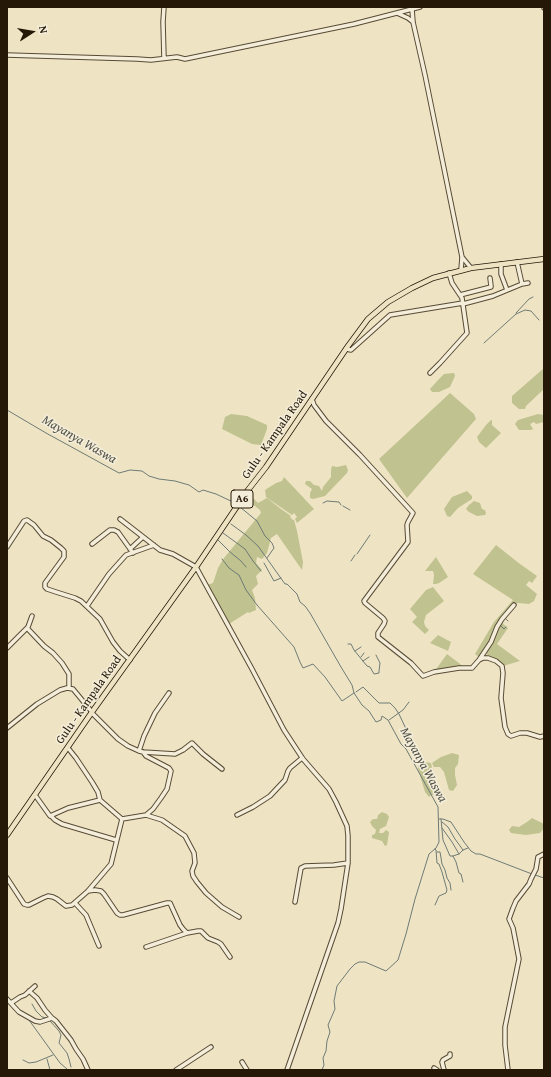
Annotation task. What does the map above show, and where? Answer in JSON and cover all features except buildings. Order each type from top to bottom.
[{"type":"main road","name":"Gulu - Kampala Road","points":[[7,835],[196,568],[368,319],[388,302],[433,278],[471,268],[544,259]]},
{"type":"street","points":[[164,7],[164,58]]},
{"type":"street","points":[[7,55],[151,60],[177,57],[185,59],[194,58],[354,24],[420,7]]},
{"type":"street","points":[[412,9],[413,22],[462,256],[461,270]]},
{"type":"street","points":[[396,13],[413,22]]},
{"type":"street","points":[[462,256],[471,268]]},
{"type":"street","points":[[517,262],[522,284]]},
{"type":"street","points":[[500,264],[501,274],[507,290]]},
{"type":"street","points":[[430,373],[467,333],[463,304],[460,295],[452,283],[449,273]]},
{"type":"street","points":[[460,295],[490,287],[490,278]]},
{"type":"street","points":[[346,349],[351,350],[390,315],[463,304],[492,296],[528,283]]},
{"type":"street","points":[[312,399],[314,405],[326,421],[413,513],[408,522],[408,542],[364,600],[365,604],[385,621],[378,633],[378,637],[411,663],[423,676],[434,672],[459,668],[472,668],[491,642],[504,615],[514,605]]},
{"type":"street","points":[[120,519],[160,550],[173,554],[196,568],[284,730],[302,758],[329,789],[343,815],[347,826],[348,863],[338,923],[287,1070]]},
{"type":"street","points":[[7,547],[24,521],[28,520],[43,536],[51,540],[64,551],[63,558],[45,583],[45,589],[75,598],[87,606],[100,619],[114,644],[130,660]]},
{"type":"street","points":[[92,544],[110,530],[118,532],[133,553]]},
{"type":"street","points":[[130,548],[143,537]]},
{"type":"street","points":[[87,606],[109,574],[126,555],[154,545]]},
{"type":"street","points":[[7,648],[27,628],[30,624],[32,616]]},
{"type":"street","points":[[27,628],[62,663],[69,674],[69,688]]},
{"type":"street","points":[[485,650],[487,658]]},
{"type":"street","points":[[479,660],[487,658],[496,661],[502,666],[504,673],[501,698],[505,727],[508,734],[511,736],[520,733],[527,733],[540,738],[544,736]]},
{"type":"street","points":[[7,727],[46,698],[60,690],[69,688],[72,689],[92,713],[118,739],[169,768],[171,771],[167,789],[153,809],[146,815]]},
{"type":"street","points":[[141,752],[144,736],[155,712],[169,693]]},
{"type":"street","points":[[141,752],[175,754],[192,743],[222,769]]},
{"type":"street","points":[[68,748],[92,782],[98,792],[100,800],[122,819]]},
{"type":"street","points":[[237,815],[270,796],[285,780],[288,771],[302,758]]},
{"type":"street","points":[[35,795],[49,815],[62,824],[116,840]]},
{"type":"street","points":[[51,816],[68,808],[100,800]]},
{"type":"street","points":[[122,819],[146,815],[162,820],[185,836],[194,853],[192,871],[197,882],[206,893],[222,907],[239,917]]},
{"type":"street","points":[[7,878],[24,904],[30,905],[48,896],[57,899],[66,906],[72,905],[88,891],[110,864],[122,819]]},
{"type":"street","points":[[508,1070],[505,1045],[505,1027],[519,959],[514,928],[509,919],[516,901],[532,879],[538,857],[544,854]]},
{"type":"street","points":[[295,902],[300,868],[305,866],[348,863]]},
{"type":"street","points":[[88,891],[101,891],[120,915],[170,903],[180,926],[187,933]]},
{"type":"street","points":[[75,903],[86,915],[99,946]]},
{"type":"street","points":[[146,947],[187,933],[201,931],[208,938],[221,944],[230,957]]},
{"type":"street","points":[[11,1003],[25,995],[35,986]]},
{"type":"street","points":[[29,991],[34,994],[45,1010],[59,1024],[71,1040],[88,1070]]},
{"type":"street","points":[[7,999],[19,1012],[35,1021],[40,1022],[52,1018]]},
{"type":"street","points":[[176,1070],[211,1047]]},
{"type":"street","points":[[444,1070],[442,1060],[450,1056],[450,1054]]},
{"type":"street","points":[[242,1062],[247,1070]]},
{"type":"green space","points":[[544,368],[544,389],[526,406],[525,409],[519,409],[512,403],[512,396]]},
{"type":"green space","points":[[454,373],[455,376],[450,387],[439,392],[432,392],[430,389],[444,374]]},
{"type":"green space","points":[[450,393],[474,414],[476,419],[407,498],[379,459]]},
{"type":"green space","points":[[231,414],[247,416],[267,425],[261,445],[252,444],[222,429],[225,417]]},
{"type":"green space","points":[[538,414],[544,415],[544,422],[536,424],[534,422],[530,424],[533,429],[531,430],[519,430],[515,424],[518,420]]},
{"type":"green space","points":[[491,420],[492,425],[501,433],[486,448],[479,442],[477,437]]},
{"type":"green space","points":[[346,465],[348,470],[347,473],[325,496],[313,499],[310,498],[312,489],[305,484],[306,481],[310,481],[314,485],[319,486],[322,491],[323,487],[331,477],[332,466],[337,467]]},
{"type":"green space","points":[[284,477],[314,509],[297,523],[295,519],[297,517],[294,513],[292,515],[266,497],[265,490],[282,481]]},
{"type":"green space","points":[[467,491],[472,496],[472,499],[458,508],[450,517],[447,516],[444,509],[452,497]]},
{"type":"green space","points":[[248,493],[258,503],[267,498],[291,516],[290,517],[294,520],[303,562],[302,570],[277,534],[271,538],[267,553],[262,559],[257,557],[256,563],[262,570],[256,576],[258,584],[252,590],[255,598],[256,610],[249,613],[248,612],[229,624],[207,585],[213,583],[218,568],[224,558],[261,513],[260,510],[245,498]]},
{"type":"green space","points":[[474,501],[480,503],[482,509],[485,510],[485,515],[477,516],[466,509]]},
{"type":"green space","points":[[496,545],[537,576],[532,583],[529,581],[526,585],[537,594],[534,601],[529,604],[518,603],[513,605],[479,657],[475,654],[494,622],[513,600],[473,574]]},
{"type":"green space","points":[[436,557],[448,577],[439,583],[433,584],[433,571],[425,571]]},
{"type":"green space","points":[[433,587],[444,601],[426,615],[424,622],[425,626],[429,630],[425,634],[412,622],[417,617],[410,609],[426,590]]},
{"type":"green space","points":[[501,622],[508,628],[497,644],[520,661],[503,666],[488,657],[486,651]]},
{"type":"green space","points":[[438,635],[451,642],[448,651],[430,643]]},
{"type":"green space","points":[[447,654],[464,667],[434,672]]},
{"type":"green space","points":[[452,753],[459,755],[458,764],[455,768],[457,785],[453,791],[449,790],[444,772],[440,767],[434,767],[432,763],[441,757]]},
{"type":"green space","points":[[425,762],[431,763],[433,773],[436,777],[436,789],[434,794],[429,797],[425,792],[418,769],[418,766]]},
{"type":"green space","points":[[382,812],[387,814],[389,817],[386,826],[380,829],[379,833],[383,833],[386,830],[389,832],[387,845],[385,846],[382,841],[372,838],[372,835],[375,834],[376,830],[370,822],[373,819],[377,819],[378,815]]},
{"type":"green space","points":[[532,818],[544,824],[544,828],[540,833],[526,835],[511,833],[509,830],[512,826],[519,827]]},
{"type":"waterway","points":[[516,313],[529,299],[533,297]]},
{"type":"waterway","points":[[484,343],[516,314],[525,310],[531,311],[539,320]]},
{"type":"waterway","name":"Mayanya Waswa","points":[[7,410],[119,473],[130,470],[142,471],[149,476],[189,485],[199,492],[203,490],[233,502]]},
{"type":"waterway","points":[[323,503],[327,501],[339,502],[341,505]]},
{"type":"waterway","points":[[343,506],[350,510]]},
{"type":"waterway","name":"Mayanya Waswa","points":[[240,507],[257,521],[265,536],[272,543],[274,548],[267,558]]},
{"type":"waterway","name":"Mayanya Waswa","points":[[231,524],[258,546],[285,584],[287,584],[297,594],[300,602],[310,613],[352,685],[354,693],[376,722],[381,720],[382,716],[388,720],[438,807],[439,842],[436,848],[429,854],[398,960],[386,971],[365,962],[359,962],[350,969],[337,986],[334,1001],[335,1009],[328,1025],[330,1032],[323,1058],[324,1065],[322,1070]]},
{"type":"waterway","points":[[223,533],[245,549],[261,571]]},
{"type":"waterway","points":[[357,554],[370,535]]},
{"type":"waterway","points":[[218,540],[246,567]]},
{"type":"waterway","points":[[351,561],[355,555]]},
{"type":"waterway","points":[[222,559],[229,568],[239,575],[246,590],[257,605],[294,647],[303,668],[313,664],[325,677],[342,701],[354,693]]},
{"type":"waterway","points":[[264,563],[274,581],[281,578]]},
{"type":"waterway","points":[[505,618],[508,621]]},
{"type":"waterway","points":[[500,625],[504,629],[506,627]]},
{"type":"waterway","points":[[348,644],[351,644],[354,650],[367,666],[370,667],[374,674],[379,673],[380,663],[376,655]]},
{"type":"waterway","points":[[355,651],[361,647]]},
{"type":"waterway","points":[[361,657],[364,653]]},
{"type":"waterway","points":[[363,661],[369,657]]},
{"type":"waterway","points":[[356,692],[363,687],[379,703],[390,703],[399,714],[407,731]]},
{"type":"waterway","points":[[389,720],[403,710],[409,702]]},
{"type":"waterway","points":[[439,819],[451,822],[471,851],[476,854],[480,854],[532,874]]},
{"type":"waterway","points":[[441,819],[443,840],[450,856],[453,856],[456,862],[463,882]]},
{"type":"waterway","points":[[442,822],[448,827],[463,850]]},
{"type":"waterway","points":[[442,828],[459,854]]},
{"type":"waterway","points":[[453,856],[468,848]]},
{"type":"waterway","points":[[435,849],[437,863],[439,864],[442,872],[447,890],[446,893],[439,896],[435,905]]},
{"type":"waterway","points":[[437,852],[440,852],[442,864],[450,883],[451,890]]},
{"type":"waterway","points":[[535,875],[544,878]]},
{"type":"waterway","points":[[32,1004],[42,1017],[47,1018]]},
{"type":"waterway","points":[[29,1020],[60,1063],[67,1069]]},
{"type":"waterway","points":[[50,1020],[61,1035],[59,1043],[67,1053],[71,1067]]},
{"type":"waterway","points":[[23,1060],[29,1063],[36,1062],[53,1055]]},
{"type":"waterway","points":[[47,1059],[50,1070]]}]
